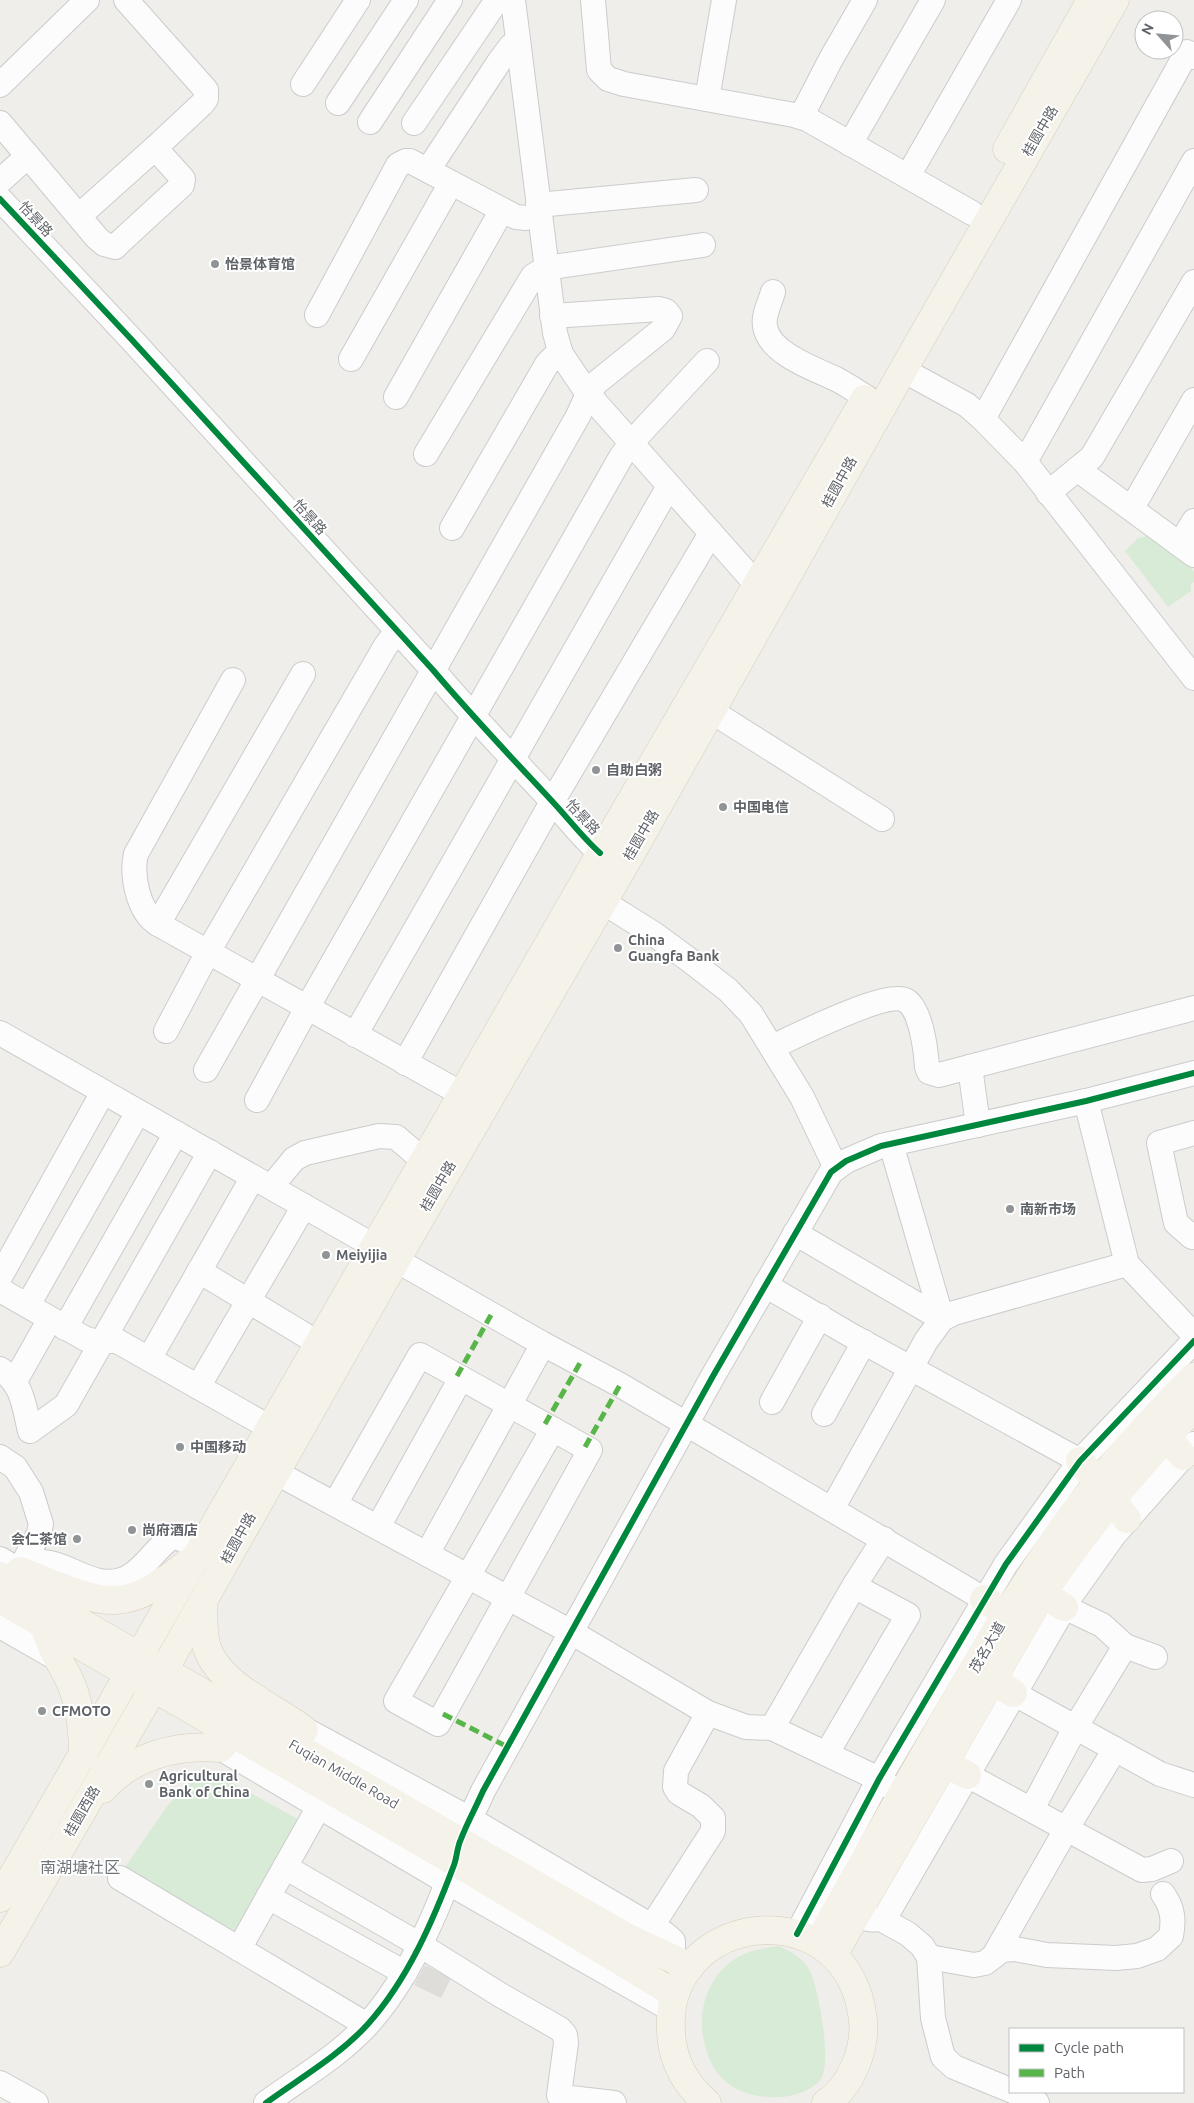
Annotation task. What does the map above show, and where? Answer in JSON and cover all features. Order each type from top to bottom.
[{"type":"main road","name":"桂圆中路","points":[[159,1678],[275,1472],[385,1253],[423,1160],[462,1094],[611,861],[711,711],[895,365],[972,213],[1091,0]]},
{"type":"main road","name":"桂圆中路","points":[[135,1665],[318,1343],[385,1253],[603,902],[611,861],[757,585],[866,397],[895,365],[1115,0]]},
{"type":"main road","name":"茂名大道","points":[[1014,1619],[1053,1600],[1073,1548],[1176,1427],[1194,1377]]},
{"type":"main road","points":[[1080,1461],[1112,1500]]},
{"type":"main road","name":"茂名大道","points":[[816,1944],[909,1800],[1014,1619],[1040,1562],[1112,1500]]},
{"type":"main road","points":[[7,1578],[96,1598],[116,1600],[138,1595],[164,1582],[199,1553]]},
{"type":"main road","name":"Fuqian Middle Road","points":[[7,1578],[44,1624],[135,1665],[159,1678],[302,1739],[329,1789]]},
{"type":"main road","name":"Fuqian Middle Road","points":[[7,1578],[135,1665]]},
{"type":"main road","points":[[984,1599],[1014,1619]]},
{"type":"main road","points":[[203,1601],[207,1648],[217,1664],[233,1682],[302,1739]]},
{"type":"main road","name":"茂名大道","points":[[934,1757],[1002,1687],[1014,1619]]},
{"type":"main road","points":[[44,1624],[56,1658],[68,1678],[76,1698],[82,1719],[83,1756]]},
{"type":"main road","name":"桂圆西路","points":[[0,1898],[135,1665]]},
{"type":"main road","name":"Fuqian Middle Road","points":[[159,1678],[226,1741],[458,1851],[681,1963]]},
{"type":"main road","name":"桂圆西路","points":[[0,1953],[159,1678]]},
{"type":"main road","points":[[80,1815],[106,1786],[128,1766],[145,1758],[166,1752],[208,1747],[226,1741]]},
{"type":"main road","points":[[934,1757],[967,1774]]},
{"type":"main road","name":"茂名大道","points":[[816,1944],[868,1918],[909,1800]]},
{"type":"main road","name":"Fuqian Middle Road","points":[[458,1851],[674,2002]]},
{"type":"main road","points":[[697,2100],[680,2071],[672,2046],[670,2020],[681,1963],[729,1937],[751,1930],[774,1929],[816,1944],[850,1976],[861,2001],[864,2029],[860,2056],[848,2080],[829,2102]]},
{"type":"street","points":[[0,85],[87,0]]},
{"type":"street","points":[[79,216],[155,148],[206,98],[206,90],[126,0]]},
{"type":"street","points":[[302,84],[358,0]]},
{"type":"street","points":[[338,103],[406,0]]},
{"type":"street","points":[[370,122],[450,0]]},
{"type":"street","points":[[414,123],[497,0]]},
{"type":"street","points":[[513,0],[552,316],[560,351],[572,373],[588,394],[757,585]]},
{"type":"street","points":[[593,0],[599,70],[603,76],[624,84],[801,117],[972,213]]},
{"type":"street","points":[[706,99],[724,0]]},
{"type":"street","points":[[801,117],[864,0]]},
{"type":"street","points":[[850,144],[933,0]]},
{"type":"street","points":[[908,176],[1009,0]]},
{"type":"street","points":[[428,170],[505,54],[511,46],[518,42]]},
{"type":"street","points":[[983,419],[1188,52],[1194,57]]},
{"type":"street","points":[[0,123],[104,244],[115,247],[182,185],[182,179],[155,148]]},
{"type":"street","points":[[0,181],[28,156]]},
{"type":"street","points":[[317,315],[398,165],[406,161],[410,161],[428,170],[502,210],[526,218],[539,210],[696,190]]},
{"type":"street","points":[[1025,462],[1194,161]]},
{"type":"street","points":[[351,359],[451,183]]},
{"type":"street","name":"怡景路","points":[[0,199],[132,340],[580,834],[611,861]]},
{"type":"street","points":[[396,397],[502,210]]},
{"type":"street","points":[[426,454],[533,276],[546,268],[702,245]]},
{"type":"street","points":[[1048,493],[1092,457],[1194,282]]},
{"type":"street","points":[[773,292],[765,315],[765,326],[769,339],[808,367],[866,397]]},
{"type":"street","points":[[206,1070],[578,416],[588,394],[596,384],[663,329],[670,316],[666,311],[659,309],[552,316]]},
{"type":"street","points":[[452,528],[547,364],[560,351]]},
{"type":"street","points":[[257,1100],[472,716],[621,457],[631,443],[707,361]]},
{"type":"street","points":[[895,365],[967,405],[1025,462],[1194,678]]},
{"type":"street","points":[[1132,508],[1194,400]]},
{"type":"street","points":[[1077,469],[1187,550],[1194,521]]},
{"type":"street","points":[[355,1035],[670,486]]},
{"type":"street","points":[[405,1063],[552,802],[710,533]]},
{"type":"street","points":[[166,1031],[208,952],[385,647],[399,633]]},
{"type":"street","points":[[158,924],[302,674]]},
{"type":"street","points":[[233,680],[136,854],[135,874],[149,917],[158,924],[257,980],[462,1094]]},
{"type":"street","points":[[711,711],[882,820]]},
{"type":"street","points":[[603,902],[654,934],[728,990],[751,1014],[802,1097],[836,1168]]},
{"type":"street","points":[[772,1047],[837,1017],[887,999],[904,999],[912,1006],[919,1021],[929,1072],[938,1075],[1194,1008]]},
{"type":"street","points":[[0,1033],[543,1344],[687,1424],[984,1599]]},
{"type":"street","points":[[970,1067],[978,1124]]},
{"type":"street","points":[[266,2103],[342,2048],[367,2025],[383,2006],[405,1973],[420,1944],[483,1791],[570,1632],[826,1178],[836,1168],[855,1157],[881,1146],[1086,1101],[1194,1072]]},
{"type":"street","points":[[0,1277],[103,1092]]},
{"type":"street","points":[[1086,1101],[1128,1264],[1194,1335]]},
{"type":"street","points":[[28,1305],[138,1112]]},
{"type":"street","points":[[176,1133],[57,1323],[8,1375],[30,1431],[66,1405],[210,1152]]},
{"type":"street","points":[[1194,1134],[1159,1143],[1176,1223],[1192,1237],[1194,1236]]},
{"type":"street","points":[[149,1359],[199,1271],[262,1182],[305,1153],[379,1136],[396,1137],[423,1160]]},
{"type":"street","points":[[891,1144],[942,1319]]},
{"type":"street","points":[[198,1387],[304,1206]]},
{"type":"street","points":[[795,1233],[942,1319]]},
{"type":"street","points":[[832,1509],[911,1367],[942,1319],[954,1313],[1128,1264]]},
{"type":"street","points":[[199,1271],[318,1343]]},
{"type":"street","points":[[765,1285],[1080,1461]]},
{"type":"street","points":[[0,1290],[86,1339],[117,1341],[269,1427]]},
{"type":"street","points":[[772,1402],[820,1316]]},
{"type":"street","points":[[816,1944],[879,1779],[984,1599],[1043,1510],[1080,1461],[1176,1427],[1194,1341]]},
{"type":"street","points":[[824,1414],[864,1342]]},
{"type":"street","points":[[427,1554],[543,1344]]},
{"type":"street","points":[[334,1504],[420,1355],[510,1404],[590,1450],[438,1724],[396,1701],[553,1429]]},
{"type":"street","points":[[378,1528],[462,1378]]},
{"type":"street","points":[[0,1457],[14,1467],[31,1492],[41,1524],[39,1533],[7,1578]]},
{"type":"street","points":[[275,1472],[570,1632],[708,1713],[746,1727],[772,1728],[879,1779],[909,1800]]},
{"type":"street","points":[[772,1728],[854,1586],[884,1539]]},
{"type":"street","points":[[827,1753],[908,1616],[854,1586]]},
{"type":"street","points":[[868,1918],[886,1916],[894,1903],[967,1774],[1002,1687],[1053,1600],[1102,1625],[1125,1646],[1155,1657]]},
{"type":"street","points":[[0,1626],[56,1658]]},
{"type":"street","points":[[1032,1809],[1076,1728],[1125,1646]]},
{"type":"street","points":[[1002,1687],[1160,1774],[1194,1785]]},
{"type":"street","points":[[652,1926],[713,1831],[713,1818],[701,1806],[679,1793],[675,1787],[674,1780],[676,1771],[708,1713]]},
{"type":"street","points":[[302,1739],[458,1851],[652,1926],[673,1941],[681,1963]]},
{"type":"street","points":[[995,1954],[1067,1828],[1115,1749]]},
{"type":"street","points":[[967,1774],[1142,1870],[1152,1869],[1171,1861]]},
{"type":"street","points":[[239,1949],[329,1789]]},
{"type":"street","points":[[285,1867],[420,1944],[502,1996],[560,2029],[565,2035],[566,2044],[560,2096],[614,2103]]},
{"type":"street","points":[[120,1878],[367,2025]]},
{"type":"street","points":[[929,1957],[974,1965],[985,1963],[1002,1950],[1014,1949],[1047,1955],[1116,1958],[1137,1956],[1157,1949],[1171,1936],[1172,1914],[1169,1903],[1163,1894]]},
{"type":"street","points":[[268,1897],[405,1973]]},
{"type":"street","points":[[868,1918],[908,1934],[922,1946],[929,1957],[933,2018],[943,2057],[954,2067],[1009,2090]]},
{"type":"street","points":[[0,2083],[36,2103]]},
{"type":"street","points":[[1017,2093],[1037,2103]]},
{"type":"shaded area","points":[[425,1965],[451,1978],[441,1998],[414,1985]]},
{"type":"green space","points":[[1151,535],[1194,571],[1194,582],[1191,584],[1191,591],[1168,607],[1125,551],[1138,538]]},
{"type":"green space","points":[[203,1767],[305,1823],[241,1934],[123,1870],[168,1805]]},
{"type":"green space","points":[[778,1946],[800,1959],[807,1966],[814,1980],[823,2026],[825,2058],[821,2079],[812,2087],[801,2093],[775,2097],[747,2093],[735,2088],[721,2078],[708,2054],[702,2023],[706,1997],[711,1985],[727,1965],[747,1953]]},
{"type":"marked path","points":[[457,1376],[491,1315]]},
{"type":"marked path","points":[[545,1424],[580,1363]]},
{"type":"marked path","points":[[585,1447],[620,1385]]},
{"type":"marked path","points":[[443,1714],[508,1747]]},
{"type":"cycle path","points":[[0,199],[132,340],[433,670],[476,720],[600,853]]},
{"type":"cycle path","points":[[266,2103],[357,2036],[382,2007],[407,1969],[437,1907],[454,1865],[460,1842],[483,1791],[713,1376],[831,1172],[846,1161],[881,1146],[1086,1101],[1194,1073]]},
{"type":"cycle path","points":[[797,1934],[879,1779],[1006,1564],[1080,1461],[1194,1341]]},
{"type":"place","name":"怡景体育馆","points":[[215,264]]},
{"type":"place","name":"自助白粥","points":[[596,770]]},
{"type":"place","name":"中国电信","points":[[723,807]]},
{"type":"place","name":"China Guangfa Bank","points":[[618,948]]},
{"type":"place","name":"南新市场","points":[[1010,1209]]},
{"type":"place","name":"Meiyijia","points":[[326,1255]]},
{"type":"place","name":"中国移动","points":[[180,1447]]},
{"type":"place","name":"尚府酒店","points":[[132,1530]]},
{"type":"place","name":"会仁茶馆","points":[[77,1539]]},
{"type":"place","name":"CFMOTO","points":[[42,1711]]},
{"type":"place","name":"Agricultural Bank of China","points":[[149,1784]]},
{"type":"district","name":"南湖塘社区","points":[[80,1867]]}]
